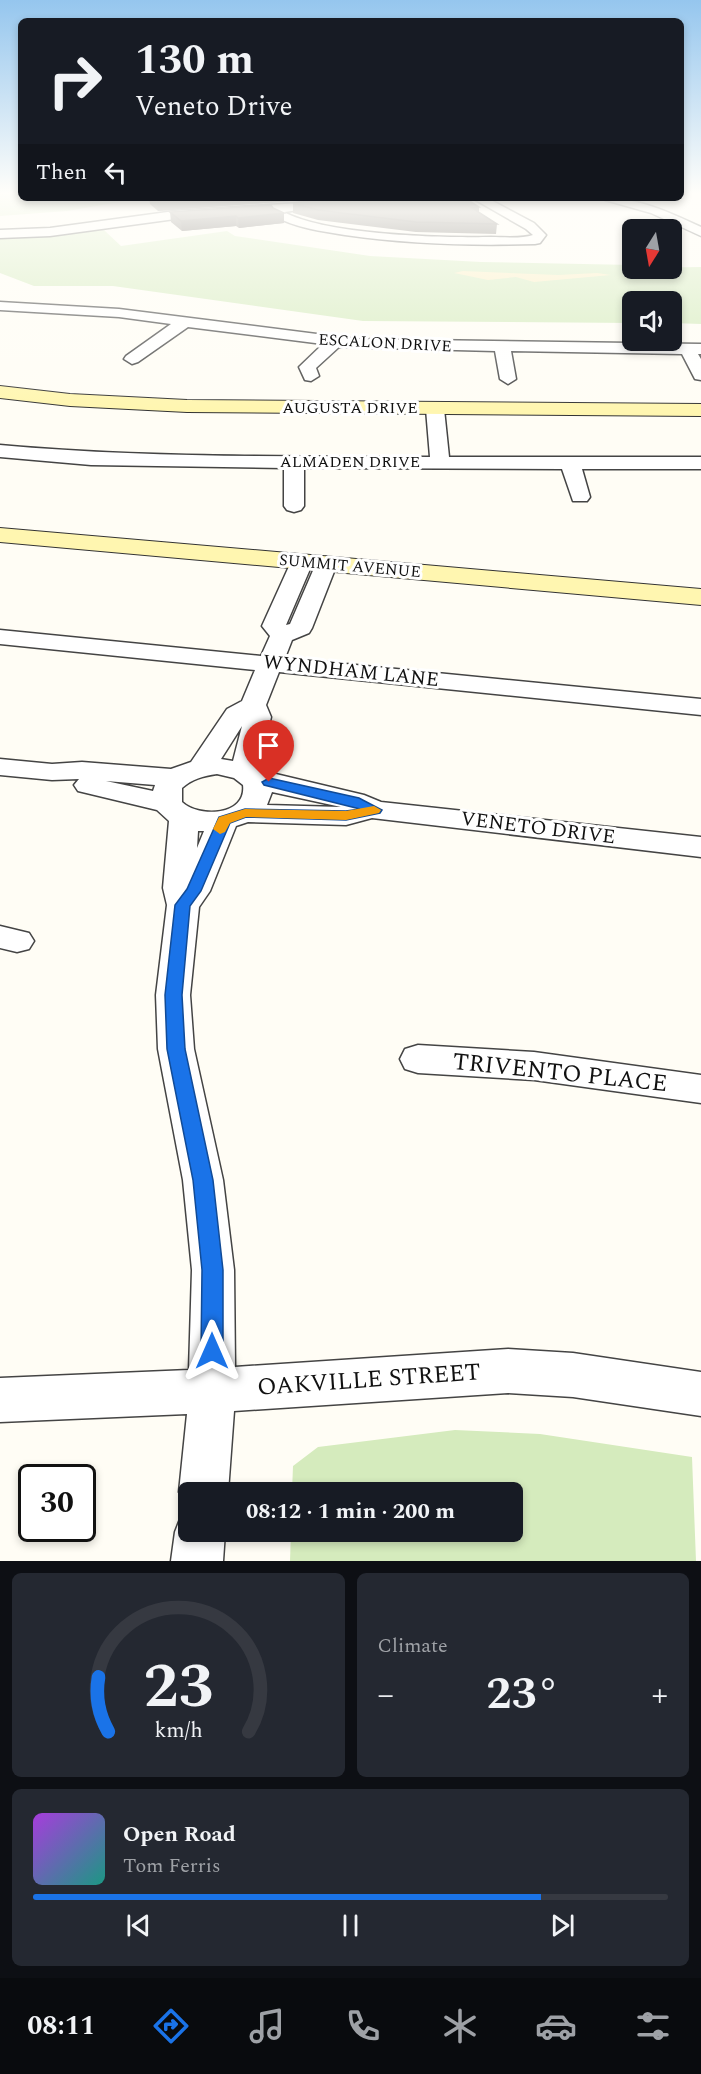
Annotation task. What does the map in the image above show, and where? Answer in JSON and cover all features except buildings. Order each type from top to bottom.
[{"type":"main road","name":"AUGUSTA DRIVE","points":[[0,392],[128,405],[701,410]]},
{"type":"main road","name":"SUMMIT AVENUE","points":[[0,520],[701,580]]},
{"type":"main road","name":"SUMMIT AVENUE","points":[[0,535],[701,597]]},
{"type":"street","name":"ESCALON DRIVE","points":[[0,306],[112,312],[334,342],[694,349]]},
{"type":"street","points":[[8,322],[32,309]]},
{"type":"street","points":[[132,359],[186,321]]},
{"type":"street","points":[[311,376],[307,367],[334,342]]},
{"type":"street","points":[[502,347],[508,379]]},
{"type":"street","points":[[694,349],[701,375]]},
{"type":"street","points":[[435,409],[440,463]]},
{"type":"street","name":"ALMADEN DRIVE","points":[[0,451],[112,460],[701,463]]},
{"type":"street","points":[[294,462],[294,506]]},
{"type":"street","points":[[570,462],[580,497]]},
{"type":"street","points":[[205,1482],[212,1391],[213,1270],[203,1180],[176,1049],[173,995],[183,905],[179,888],[183,791],[236,715],[253,705],[282,636],[300,628],[314,563]]},
{"type":"street","name":"WYNDHAM LANE","points":[[0,637],[701,707]]},
{"type":"street","points":[[183,905],[194,891],[235,817],[255,805],[260,796],[259,786],[249,775],[258,717],[253,705]]},
{"type":"street","points":[[0,767],[52,772],[75,782],[183,791]]},
{"type":"street","name":"VENETO DRIVE","points":[[375,810],[346,816],[235,817],[198,821],[183,791],[231,768],[249,775],[354,801],[375,810],[701,847]]},
{"type":"street","name":"TRIVENTO PLACE","points":[[418,1059],[534,1066],[701,1089]]},
{"type":"street","name":"OAKVILLE STREET","points":[[0,1400],[212,1391],[508,1371],[573,1376],[701,1394]]},
{"type":"street","points":[[197,1561],[199,1542]]},
{"type":"green space","points":[[0,265],[622,265],[622,279],[682,279],[682,267],[701,267],[701,324],[682,323],[682,291],[622,291],[622,323],[363,321],[113,286],[34,286],[0,273]]},
{"type":"green space","points":[[455,1430],[540,1434],[692,1457],[696,1561],[290,1561],[291,1542],[523,1542],[523,1482],[292,1482],[293,1466],[318,1447]]},
{"type":"sand","points":[[463,271],[611,275],[534,282],[516,277],[488,280],[454,273]]},
{"type":"slow traffic","points":[[220,829],[224,820],[245,813],[346,816],[374,810]]},
{"type":"route","points":[[212,1351],[213,1270],[203,1180],[176,1049],[173,995],[183,905],[194,891],[224,820],[245,813],[346,816],[375,810],[354,801],[269,782]]}]
